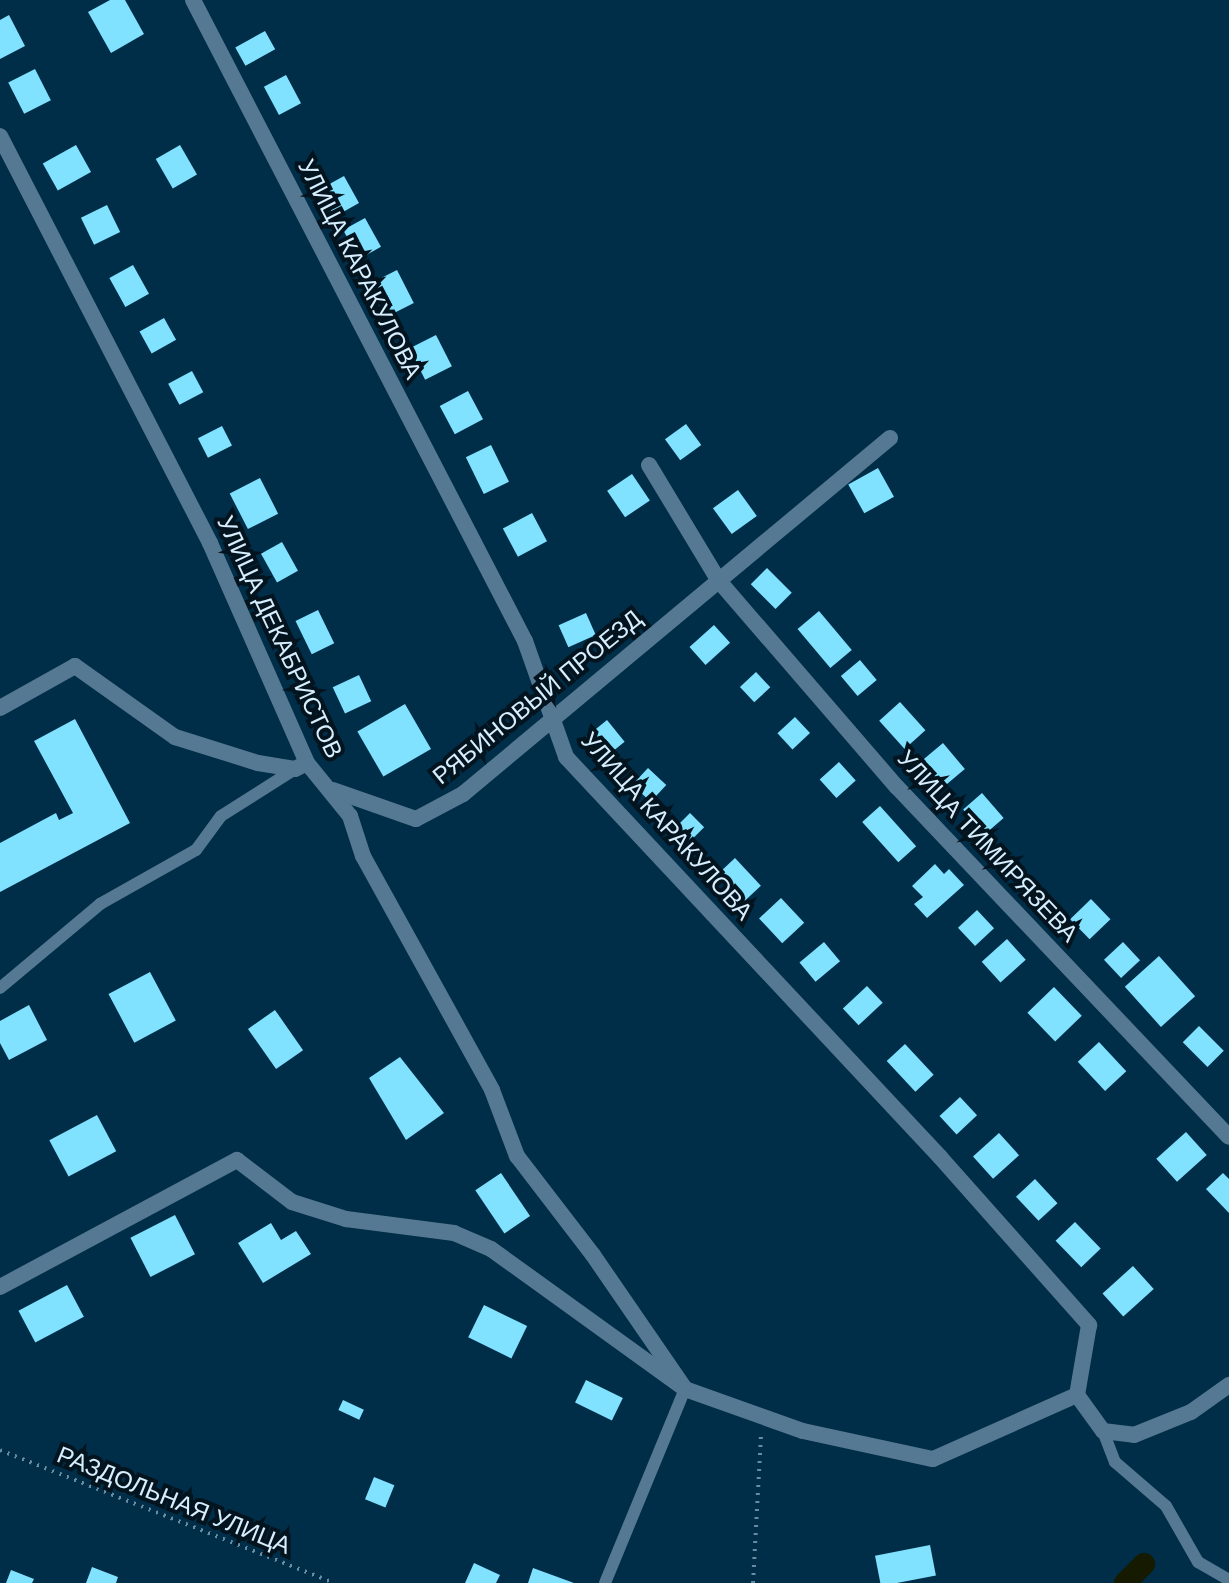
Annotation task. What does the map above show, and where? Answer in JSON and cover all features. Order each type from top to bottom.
[{"type":"street","name":"УЛИЦА КАРАКУЛОВА","points":[[193,0],[525,641],[549,720],[566,757],[940,1157],[1089,1325],[1077,1395]]},
{"type":"street","name":"УЛИЦА ДЕКАБРИСТОВ","points":[[0,136],[210,543],[301,766],[331,789],[350,816],[370,869],[492,1090],[517,1156],[593,1255],[685,1389]]},
{"type":"street","name":"РЯБИНОВЫЙ ПРОЕЗД","points":[[331,789],[380,811],[416,819],[463,794],[890,438]]},
{"type":"street","name":"УЛИЦА ТИМИРЯЗЕВА","points":[[649,465],[719,581],[897,787],[1229,1137]]},
{"type":"street","points":[[0,708],[75,666],[175,737],[258,763],[301,766]]},
{"type":"street","points":[[0,1287],[237,1160],[292,1202],[346,1219],[454,1233],[491,1249],[685,1389],[803,1431],[933,1459],[1077,1395],[1103,1431],[1134,1435],[1191,1412],[1229,1385]]},
{"type":"lane","points":[[0,988],[100,904],[196,850],[221,816],[301,766]]},
{"type":"lane","points":[[605,1583],[685,1389]]},
{"type":"lane","points":[[1103,1431],[1115,1462],[1166,1506],[1198,1562],[1229,1580]]},
{"type":"path","points":[[753,1583],[760,1440]]},
{"type":"path","name":"РАЗДОЛЬНАЯ УЛИЦА","points":[[0,1450],[335,1583]]},
{"type":"building","points":[[110,0],[125,0],[144,34],[111,53],[88,12]]},
{"type":"building","points":[[9,15],[25,46],[0,59],[0,20]]},
{"type":"building","points":[[265,31],[275,49],[245,66],[235,47]]},
{"type":"building","points":[[35,69],[51,100],[24,114],[8,83]]},
{"type":"building","points":[[286,75],[301,103],[279,115],[264,87]]},
{"type":"building","points":[[76,145],[91,172],[58,191],[43,163]]},
{"type":"building","points":[[180,145],[197,174],[173,188],[156,159]]},
{"type":"building","points":[[344,176],[359,203],[335,217],[320,190]]},
{"type":"building","points":[[107,205],[120,232],[94,245],[81,218]]},
{"type":"building","points":[[365,218],[381,247],[359,259],[343,230]]},
{"type":"building","points":[[133,265],[149,294],[125,307],[109,278]]},
{"type":"building","points":[[397,270],[414,303],[391,315],[374,282]]},
{"type":"building","points":[[164,318],[176,340],[152,353],[140,332]]},
{"type":"building","points":[[436,335],[452,366],[425,380],[409,349]]},
{"type":"building","points":[[192,371],[203,392],[179,405],[168,384]]},
{"type":"building","points":[[468,391],[483,419],[455,434],[440,406]]},
{"type":"building","points":[[686,424],[701,445],[680,460],[665,439]]},
{"type":"building","points":[[222,426],[232,446],[208,458],[198,438]]},
{"type":"building","points":[[491,445],[509,482],[484,494],[466,457]]},
{"type":"building","points":[[878,468],[894,497],[864,513],[848,484]]},
{"type":"building","points":[[632,474],[650,501],[625,517],[607,491]]},
{"type":"building","points":[[260,478],[278,514],[248,529],[230,493]]},
{"type":"building","points":[[738,490],[757,516],[732,534],[713,508]]},
{"type":"building","points":[[532,513],[547,541],[518,557],[503,528]]},
{"type":"building","points":[[282,542],[298,571],[277,582],[261,554]]},
{"type":"building","points":[[767,568],[792,593],[775,609],[751,584]]},
{"type":"building","points":[[318,610],[334,643],[312,654],[296,621]]},
{"type":"building","points":[[819,611],[852,650],[830,668],[798,629]]},
{"type":"building","points":[[586,613],[596,635],[568,647],[559,625]]},
{"type":"building","points":[[714,625],[730,643],[706,665],[689,647]]},
{"type":"building","points":[[860,660],[877,680],[858,696],[841,676]]},
{"type":"building","points":[[756,672],[770,687],[754,702],[740,687]]},
{"type":"building","points":[[359,675],[371,701],[345,714],[333,687]]},
{"type":"building","points":[[900,702],[925,730],[905,749],[879,721]]},
{"type":"building","points":[[405,704],[431,749],[383,777],[357,732]]},
{"type":"building","points":[[795,717],[810,733],[792,749],[777,733]]},
{"type":"building","points":[[75,719],[130,823],[0,892],[0,843],[56,813],[59,820],[73,813],[34,741]]},
{"type":"building","points":[[607,720],[625,742],[604,759],[586,737]]},
{"type":"building","points":[[943,743],[965,769],[943,787],[922,761]]},
{"type":"building","points":[[839,762],[856,781],[836,798],[820,779]]},
{"type":"building","points":[[648,768],[666,785],[651,802],[632,785]]},
{"type":"building","points":[[982,793],[1004,818],[985,834],[963,809]]},
{"type":"building","points":[[880,806],[916,846],[898,862],[862,822]]},
{"type":"building","points":[[690,813],[704,827],[688,843],[674,829]]},
{"type":"building","points":[[735,858],[761,886],[742,904],[716,876]]},
{"type":"building","points":[[935,864],[944,874],[949,869],[964,885],[927,918],[914,904],[923,897],[912,886]]},
{"type":"building","points":[[781,898],[804,923],[782,943],[759,918]]},
{"type":"building","points":[[1091,899],[1110,919],[1090,939],[1070,919]]},
{"type":"building","points":[[977,910],[994,928],[975,946],[958,928]]},
{"type":"building","points":[[1007,939],[1026,960],[1000,983],[982,962]]},
{"type":"building","points":[[824,942],[840,961],[816,982],[799,963]]},
{"type":"building","points":[[1123,942],[1140,960],[1121,978],[1104,960]]},
{"type":"building","points":[[1159,956],[1195,996],[1161,1027],[1125,987]]},
{"type":"building","points":[[150,972],[176,1021],[134,1043],[109,994]]},
{"type":"building","points":[[867,986],[883,1003],[859,1025],[843,1009]]},
{"type":"building","points":[[1054,987],[1082,1016],[1055,1041],[1027,1013]]},
{"type":"building","points":[[29,1005],[47,1040],[9,1060],[0,1043],[0,1021]]},
{"type":"building","points":[[275,1010],[303,1050],[276,1069],[248,1029]]},
{"type":"building","points":[[1199,1026],[1224,1051],[1207,1067],[1183,1042]]},
{"type":"building","points":[[1099,1042],[1126,1071],[1105,1091],[1078,1062]]},
{"type":"building","points":[[905,1044],[934,1075],[915,1092],[887,1061]]},
{"type":"building","points":[[400,1057],[444,1113],[406,1140],[369,1078]]},
{"type":"building","points":[[960,1097],[977,1115],[957,1134],[940,1116]]},
{"type":"building","points":[[97,1115],[116,1151],[69,1177],[49,1140]]},
{"type":"building","points":[[1186,1132],[1207,1155],[1177,1182],[1156,1159]]},
{"type":"building","points":[[999,1133],[1019,1155],[993,1179],[973,1156]]},
{"type":"building","points":[[501,1173],[530,1216],[504,1233],[475,1190]]},
{"type":"building","points":[[1223,1173],[1229,1179],[1229,1213],[1206,1189]]},
{"type":"building","points":[[1035,1179],[1058,1203],[1038,1221],[1016,1197]]},
{"type":"building","points":[[175,1215],[195,1254],[150,1277],[130,1238]]},
{"type":"building","points":[[1075,1222],[1101,1249],[1081,1267],[1056,1241]]},
{"type":"building","points":[[271,1223],[281,1240],[296,1231],[311,1254],[263,1283],[238,1243]]},
{"type":"building","points":[[1133,1266],[1154,1289],[1123,1316],[1103,1293]]},
{"type":"building","points":[[67,1285],[84,1317],[35,1343],[18,1311]]},
{"type":"building","points":[[484,1305],[527,1326],[511,1358],[468,1337]]},
{"type":"building","points":[[586,1380],[623,1398],[612,1420],[575,1402]]},
{"type":"building","points":[[343,1400],[364,1410],[359,1420],[338,1410]]},
{"type":"building","points":[[374,1477],[394,1485],[385,1507],[365,1499]]},
{"type":"building","points":[[930,1545],[936,1575],[880,1583],[875,1556]]},
{"type":"building","points":[[474,1563],[500,1575],[496,1583],[465,1583]]},
{"type":"building","points":[[92,1567],[118,1577],[116,1583],[86,1583]]},
{"type":"building","points":[[533,1568],[574,1583],[528,1583]]},
{"type":"building","points":[[11,1570],[34,1579],[32,1583],[6,1583]]},
{"type":"waterway","points":[[1125,1583],[1144,1564]]}]
